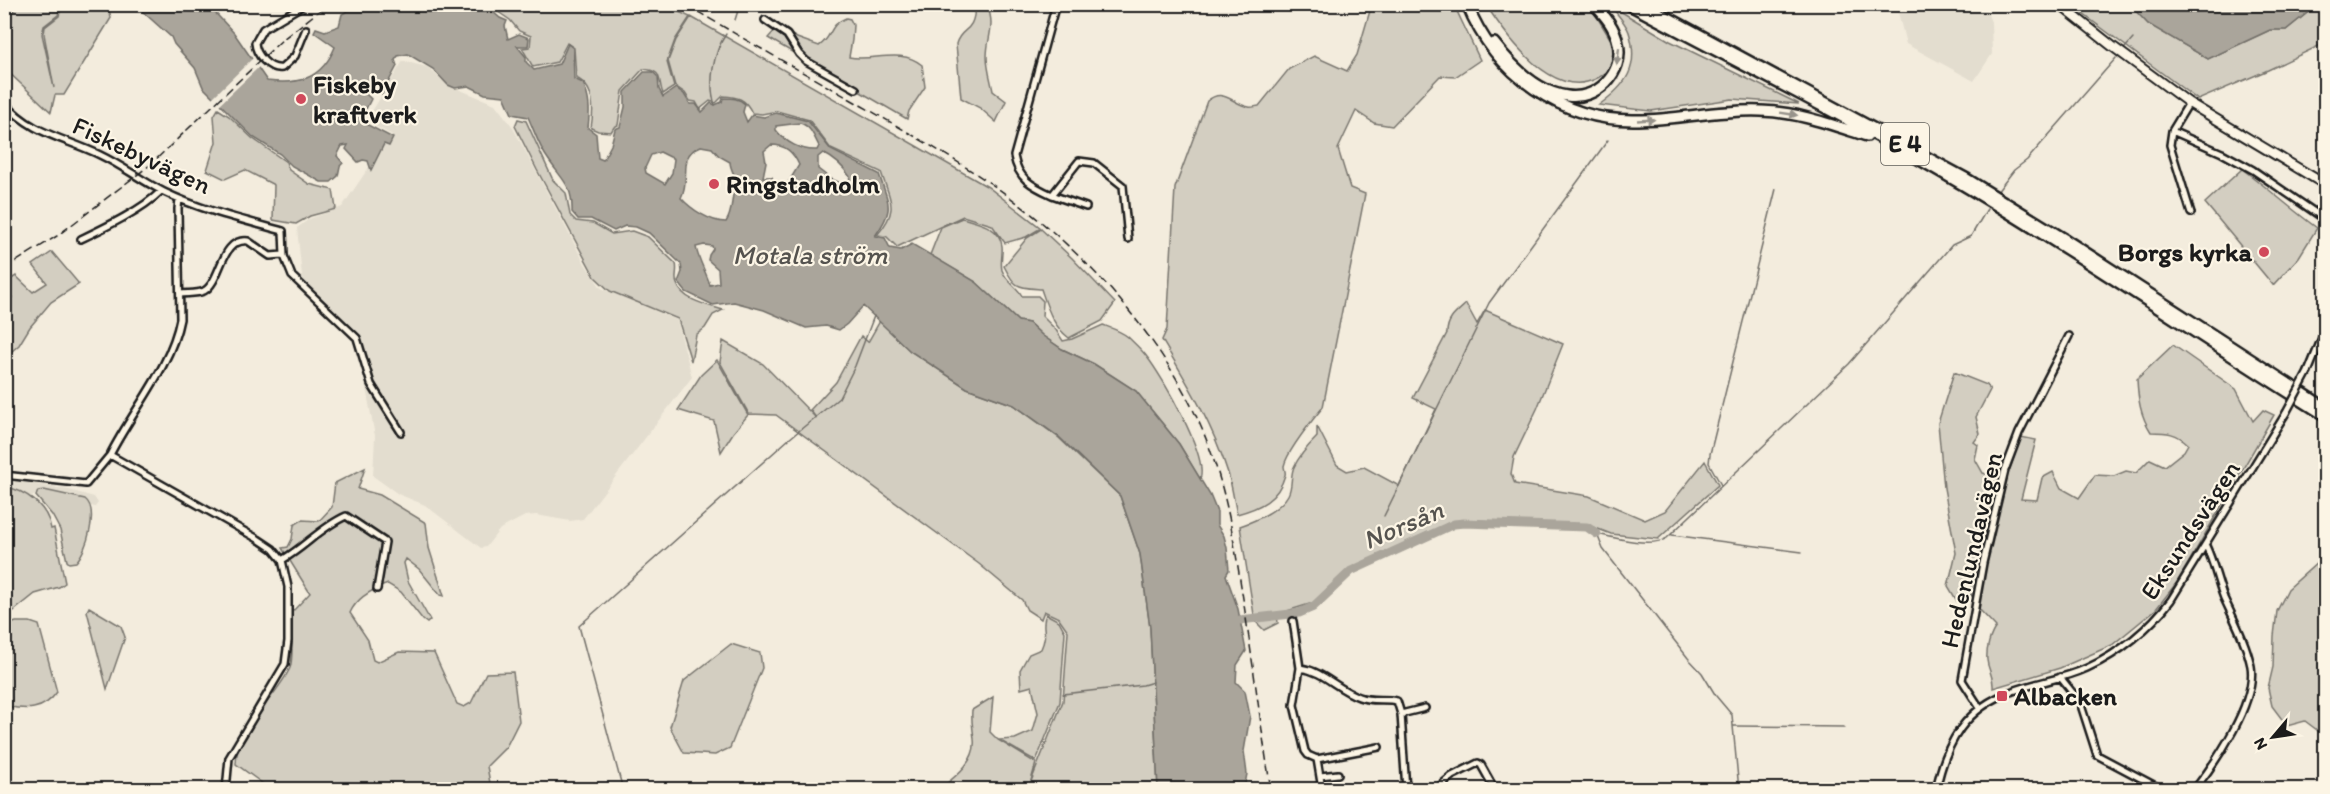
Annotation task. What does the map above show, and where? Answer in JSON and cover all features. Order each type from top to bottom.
[{"type":"highway","points":[[1467,4],[1484,38],[1512,72],[1547,98],[1577,111],[1603,118],[1637,120],[1731,111],[1792,114],[1891,144]]},
{"type":"highway","points":[[1473,4],[1490,36],[1515,66],[1545,89],[1576,97],[1586,95],[1604,85],[1618,62],[1619,44],[1616,34],[1611,24],[1594,4]]},
{"type":"highway","name":"E 4","points":[[1628,4],[1891,144],[1963,185],[2060,244],[2325,416]]},
{"type":"highway","name":"E 4","points":[[1643,4],[1967,178],[2325,408]]},
{"type":"highway","points":[[1656,4],[1716,43]]},
{"type":"main road","points":[[2059,4],[2190,103],[2325,185]]},
{"type":"main road","points":[[2280,157],[2325,179]]},
{"type":"street","points":[[305,4],[263,29],[255,43],[257,52],[271,66],[282,68],[295,56],[306,29]]},
{"type":"street","points":[[1056,4],[1014,156],[1016,165],[1026,181],[1052,195],[1086,207]]},
{"type":"street","points":[[765,20],[787,35],[806,61],[856,89]]},
{"type":"street","name":"Fiskebyvägen","points":[[4,102],[21,120],[36,129],[101,156],[179,199],[282,231],[283,255],[292,276],[357,338],[371,384],[401,432]]},
{"type":"street","points":[[2190,103],[2172,131],[2170,145],[2191,213]]},
{"type":"street","points":[[2172,131],[2222,153],[2253,170],[2325,219]]},
{"type":"street","points":[[1052,195],[1079,161],[1094,163],[1123,186],[1128,239]]},
{"type":"street","points":[[81,238],[119,219],[156,196],[161,190]]},
{"type":"street","points":[[4,475],[86,484],[112,456],[175,342],[180,319],[179,199]]},
{"type":"street","points":[[180,294],[197,293],[208,288],[230,250],[237,243],[248,242],[270,256],[283,255]]},
{"type":"street","name":"Eksundsvägen","points":[[1936,789],[1942,762],[1950,744],[1980,708],[2013,691],[2060,678],[2106,658],[2134,639],[2172,600],[2286,412],[2308,372],[2325,328]]},
{"type":"street","name":"Hedenlundavägen","points":[[1980,708],[1962,680],[1983,562],[2005,470],[2019,433],[2069,336]]},
{"type":"street","points":[[112,456],[258,539],[273,549],[282,560],[287,575],[288,591],[288,641],[285,664],[229,758],[226,789]]},
{"type":"street","points":[[282,560],[295,553],[319,531],[347,514],[385,542],[377,589]]},
{"type":"street","points":[[2194,789],[2210,770],[2247,700],[2251,668],[2244,643],[2219,585],[2214,562],[2206,546]]},
{"type":"street","points":[[1293,621],[1300,668],[1294,705],[1305,751],[1317,759],[1379,747]]},
{"type":"street","points":[[1300,668],[1320,673],[1336,686],[1359,697],[1397,701],[1401,711],[1406,789]]},
{"type":"street","points":[[2060,678],[2079,702],[2097,755],[2163,789]]},
{"type":"street","points":[[1401,711],[1425,708]]},
{"type":"street","points":[[1314,789],[1321,783],[1317,759]]},
{"type":"street","points":[[1435,789],[1452,776],[1478,763],[1495,789]]},
{"type":"street","points":[[1320,776],[1338,774]]},
{"type":"shaded area","points":[[1372,4],[1454,5],[1480,60],[1455,77],[1440,76],[1392,126],[1374,123],[1356,111],[1338,149],[1350,188],[1365,194],[1323,407],[1290,452],[1284,466],[1285,475],[1278,491],[1260,506],[1237,514],[1228,473],[1215,438],[1162,340],[1167,329],[1175,188],[1207,101],[1213,97],[1223,96],[1249,107],[1259,106],[1289,69],[1314,56],[1347,71],[1357,55]]},
{"type":"shaded area","points":[[18,5],[61,5],[58,15],[44,26],[42,34],[54,88],[44,34],[45,27],[59,16],[62,5],[108,5],[111,18],[64,95],[55,95],[51,112],[5,69],[5,20]]},
{"type":"shaded area","points":[[488,5],[664,5],[690,17],[675,40],[667,62],[674,87],[663,94],[659,76],[650,70],[643,69],[623,91],[618,125],[611,132],[591,128],[592,99],[587,87],[576,78],[574,48],[567,43],[557,62],[533,67],[522,48],[530,47],[531,36],[519,31],[510,20]]},
{"type":"shaded area","points":[[987,5],[991,19],[987,57],[993,91],[1006,101],[996,122],[980,108],[961,98],[956,44],[958,38],[972,22],[975,6]]},
{"type":"shaded area","points":[[1486,5],[1586,5],[1594,12],[1614,45],[1611,68],[1600,77],[1587,82],[1572,83],[1557,78],[1542,70],[1515,45]]},
{"type":"shaded area","points":[[1610,5],[1670,41],[1799,104],[1732,99],[1651,111],[1599,105],[1623,83],[1633,56],[1628,29]]},
{"type":"shaded area","points":[[1901,5],[1984,5],[1991,22],[1992,54],[1974,81],[1906,44],[1898,12]]},
{"type":"shaded area","points":[[2071,5],[2130,5],[2148,24],[2208,59],[2270,30],[2286,30],[2317,5],[2325,5],[2325,43],[2198,100]]},
{"type":"shaded area","points":[[691,17],[988,187],[1041,228],[1026,237],[1005,243],[992,225],[963,216],[897,247],[886,236],[877,235],[891,212],[888,191],[881,172],[831,149],[809,120],[777,111],[752,113],[744,101],[728,96],[723,96],[716,103],[710,101],[700,109],[696,102],[690,101],[685,93],[675,86],[668,61],[676,40]]},
{"type":"shaded area","points":[[846,18],[850,19],[853,25],[849,57],[896,56],[914,60],[922,65],[925,87],[909,111],[907,119],[768,38],[778,27],[797,38],[819,46],[827,39],[836,24]]},
{"type":"shaded area","points":[[403,61],[427,67],[448,85],[495,104],[512,126],[585,264],[601,288],[677,320],[692,377],[583,519],[570,521],[536,515],[525,516],[500,529],[486,547],[481,548],[425,505],[398,494],[373,476],[375,436],[363,372],[354,342],[301,290],[303,285],[297,228],[309,219],[342,207],[384,145],[388,145],[392,135],[366,121]]},
{"type":"shaded area","points":[[218,109],[229,116],[252,138],[286,162],[289,170],[309,184],[333,190],[336,209],[310,216],[296,224],[273,220],[274,185],[245,170],[225,179],[207,170],[216,142],[214,116]]},
{"type":"shaded area","points":[[518,119],[526,121],[553,180],[566,193],[570,215],[576,221],[593,223],[612,234],[632,231],[648,237],[676,264],[676,282],[685,295],[697,302],[723,310],[713,315],[705,328],[696,335],[691,361],[678,319],[610,291],[595,277],[515,126]]},
{"type":"shaded area","points":[[2242,169],[2317,228],[2299,257],[2273,285],[2205,203]]},
{"type":"shaded area","points":[[962,218],[987,226],[997,234],[1002,246],[1001,267],[1004,274],[1022,296],[1038,296],[1043,301],[1042,316],[1063,341],[1103,325],[1125,335],[1143,352],[1163,381],[1191,436],[1198,453],[1201,468],[1200,479],[1179,444],[1136,391],[1094,364],[1062,349],[1029,323],[1018,321],[976,282],[930,255],[941,227]]},
{"type":"shaded area","points":[[1041,229],[1115,303],[1102,321],[1069,338],[1063,333],[1048,310],[1041,289],[1018,285],[1011,279],[1004,266],[1027,238]]},
{"type":"shaded area","points":[[52,252],[79,284],[51,302],[30,327],[19,345],[5,357],[5,315],[12,297],[5,293],[5,283],[16,276],[33,292],[47,283],[33,265]]},
{"type":"shaded area","points":[[1466,304],[1477,324],[1485,310],[1563,344],[1537,409],[1514,457],[1511,474],[1515,484],[1589,496],[1645,520],[1665,511],[1705,461],[1718,485],[1658,539],[1611,534],[1588,525],[1472,520],[1451,522],[1351,568],[1316,602],[1277,614],[1278,623],[1264,630],[1255,621],[1240,526],[1267,514],[1284,500],[1290,492],[1294,467],[1317,437],[1317,426],[1337,465],[1347,471],[1364,467],[1399,486],[1436,409],[1413,398],[1447,333],[1450,320]]},
{"type":"shaded area","points":[[880,321],[910,351],[967,388],[1014,405],[1059,438],[1120,496],[1140,554],[1150,628],[1158,789],[940,789],[964,768],[972,754],[974,739],[972,710],[993,697],[990,732],[998,740],[1036,763],[1030,784],[1063,701],[1068,631],[1059,618],[1044,611],[1041,619],[1027,610],[1022,600],[979,564],[776,415],[749,414],[720,362],[723,341],[763,364],[817,419],[810,410],[836,382],[861,336],[868,342]]},
{"type":"shaded area","points":[[2173,345],[2236,389],[2253,421],[2263,410],[2274,415],[2178,581],[2156,609],[2112,645],[2060,668],[1993,688],[1987,656],[1989,642],[1996,627],[1979,609],[1971,594],[1957,601],[1948,586],[1956,553],[1944,488],[1938,423],[1954,372],[1987,385],[1990,390],[1976,417],[1980,434],[1974,442],[1978,445],[1975,459],[1983,473],[2006,480],[2021,437],[2036,440],[2021,499],[2037,500],[2042,478],[2053,472],[2061,488],[2079,498],[2095,475],[2114,476],[2126,471],[2136,473],[2150,459],[2165,466],[2184,451],[2188,444],[2180,437],[2151,432],[2140,407],[2138,393],[2137,379]]},
{"type":"shaded area","points":[[717,360],[748,415],[721,452],[714,421],[678,410],[701,375]]},
{"type":"shaded area","points":[[365,468],[358,489],[380,495],[426,523],[429,548],[444,596],[440,595],[419,569],[406,559],[404,563],[408,581],[430,620],[427,623],[401,592],[388,584],[366,594],[350,613],[368,640],[373,660],[377,662],[399,652],[434,653],[457,704],[464,707],[471,703],[486,673],[513,672],[519,721],[506,747],[487,766],[491,789],[270,789],[236,764],[242,738],[284,680],[290,668],[292,612],[310,593],[282,548],[288,547],[294,525],[302,520],[319,521],[332,507],[335,483]]},
{"type":"shaded area","points":[[4,481],[69,490],[94,497],[98,503],[95,507],[91,506],[87,500],[36,494],[31,498],[5,487]]},
{"type":"shaded area","points":[[5,487],[28,496],[46,514],[51,529],[54,528],[65,583],[35,594],[5,618]]},
{"type":"shaded area","points":[[44,490],[85,499],[89,504],[90,530],[84,549],[76,562],[67,561],[60,530],[52,515],[36,496],[38,491]]},
{"type":"shaded area","points":[[2325,546],[2325,736],[2305,721],[2287,726],[2272,706],[2268,688],[2273,667],[2277,611],[2288,589],[2319,561]]},
{"type":"shaded area","points":[[89,607],[121,626],[125,637],[107,689],[87,611]]},
{"type":"shaded area","points":[[1046,614],[1059,621],[1065,632],[1060,702],[1036,761],[999,740],[1015,739],[1033,731],[1038,713],[1032,686],[1021,689],[1020,670],[1029,654],[1041,649]]},
{"type":"shaded area","points":[[16,622],[30,622],[39,625],[57,692],[52,699],[34,708],[5,706],[5,626]]},
{"type":"shaded area","points":[[731,644],[760,653],[762,668],[730,748],[715,755],[684,753],[670,727],[684,681]]},
{"type":"water","name":"Motala ström","points":[[138,5],[208,5],[234,33],[267,81],[289,82],[308,78],[330,58],[335,47],[314,32],[316,28],[325,31],[339,26],[342,14],[358,5],[485,5],[507,21],[505,26],[508,39],[519,34],[529,38],[528,46],[517,46],[526,57],[526,62],[534,70],[559,64],[568,44],[573,48],[574,79],[583,83],[587,94],[588,128],[596,134],[598,158],[603,160],[611,145],[615,129],[620,127],[625,107],[625,92],[644,72],[653,72],[658,77],[659,89],[663,97],[676,88],[684,94],[690,104],[696,104],[702,112],[711,103],[715,105],[722,102],[723,98],[732,98],[745,104],[743,112],[747,122],[752,115],[764,117],[776,113],[808,121],[831,150],[879,174],[888,212],[875,236],[885,238],[890,248],[901,250],[912,244],[976,282],[1018,321],[1029,323],[1062,349],[1094,364],[1136,391],[1179,444],[1210,495],[1217,512],[1217,525],[1224,536],[1227,548],[1229,570],[1226,575],[1238,609],[1246,651],[1237,665],[1236,682],[1245,691],[1250,716],[1244,751],[1247,774],[1244,789],[1158,789],[1150,628],[1140,554],[1120,496],[1059,437],[1014,405],[967,388],[910,351],[863,306],[839,330],[826,326],[806,328],[764,310],[734,302],[713,305],[686,292],[678,282],[682,272],[681,264],[649,233],[636,227],[625,226],[614,231],[591,219],[578,219],[572,212],[569,189],[542,149],[528,117],[512,114],[504,96],[485,94],[469,86],[455,88],[448,85],[433,69],[408,54],[398,56],[395,60],[397,66],[382,94],[372,86],[366,94],[371,99],[360,121],[393,138],[389,146],[384,144],[371,170],[368,161],[358,162],[346,149],[348,145],[342,146],[337,156],[343,163],[338,176],[331,182],[321,182],[292,166],[280,154],[253,137],[203,87],[195,68],[174,44],[171,37]],"holes":[[[804,124],[814,136],[819,146],[817,150],[805,149],[789,142],[776,130],[776,126]],[[771,145],[785,148],[797,160],[799,165],[782,193],[776,191],[772,177],[763,177],[766,162],[764,151]],[[701,146],[712,148],[719,156],[730,162],[737,182],[726,222],[701,214],[681,198],[689,155]],[[660,152],[674,159],[672,173],[665,184],[646,173],[645,168],[651,155]],[[823,153],[842,166],[850,177],[846,185],[831,179],[818,169],[818,157]],[[712,246],[708,260],[718,269],[719,283],[710,285],[696,247]]]},
{"type":"water","points":[[2130,5],[2317,5],[2286,30],[2270,30],[2208,59],[2148,24]]},
{"type":"pier","points":[[254,57],[260,66],[217,107],[210,100]]},
{"type":"waterway","points":[[735,20],[740,4]]},
{"type":"waterway","points":[[715,105],[712,87],[713,68],[726,34]]},
{"type":"waterway","points":[[2124,49],[2133,39]]},
{"type":"waterway","points":[[1997,192],[2014,170],[2027,160],[2116,58]]},
{"type":"waterway","points":[[1384,516],[1489,303],[1608,140]]},
{"type":"waterway","points":[[1721,485],[1709,463],[1710,454],[1776,189]]},
{"type":"waterway","points":[[1597,534],[1643,542],[1660,541],[1667,538],[1849,364],[1952,245],[1971,236],[1987,209]]},
{"type":"waterway","points":[[623,790],[579,626],[789,439],[839,398],[855,366],[874,316]]},
{"type":"waterway","name":"Norsån","points":[[1240,620],[1299,613],[1313,607],[1351,571],[1454,524],[1587,527],[1597,534]]},
{"type":"waterway","points":[[1597,534],[1603,549],[1702,673],[1716,696],[1732,715],[1739,790]]},
{"type":"waterway","points":[[1672,535],[1802,552]]},
{"type":"waterway","points":[[1063,694],[1153,682]]},
{"type":"waterway","points":[[1734,726],[1844,727]]},
{"type":"railway","points":[[4,269],[57,236],[150,165],[283,39],[328,4]]},
{"type":"railway","points":[[685,4],[921,140],[990,183],[1025,209],[1091,268],[1149,337],[1174,374],[1194,412],[1211,452],[1221,485],[1238,569],[1271,790]]},
{"type":"place","name":"Fiskeby kraftverk","points":[[301,99]]},
{"type":"place","name":"Ringstadholm","points":[[714,184]]},
{"type":"place","name":"Borgs kyrka","points":[[2264,252]]},
{"type":"place","name":"Albacken","points":[[2002,696]]}]
